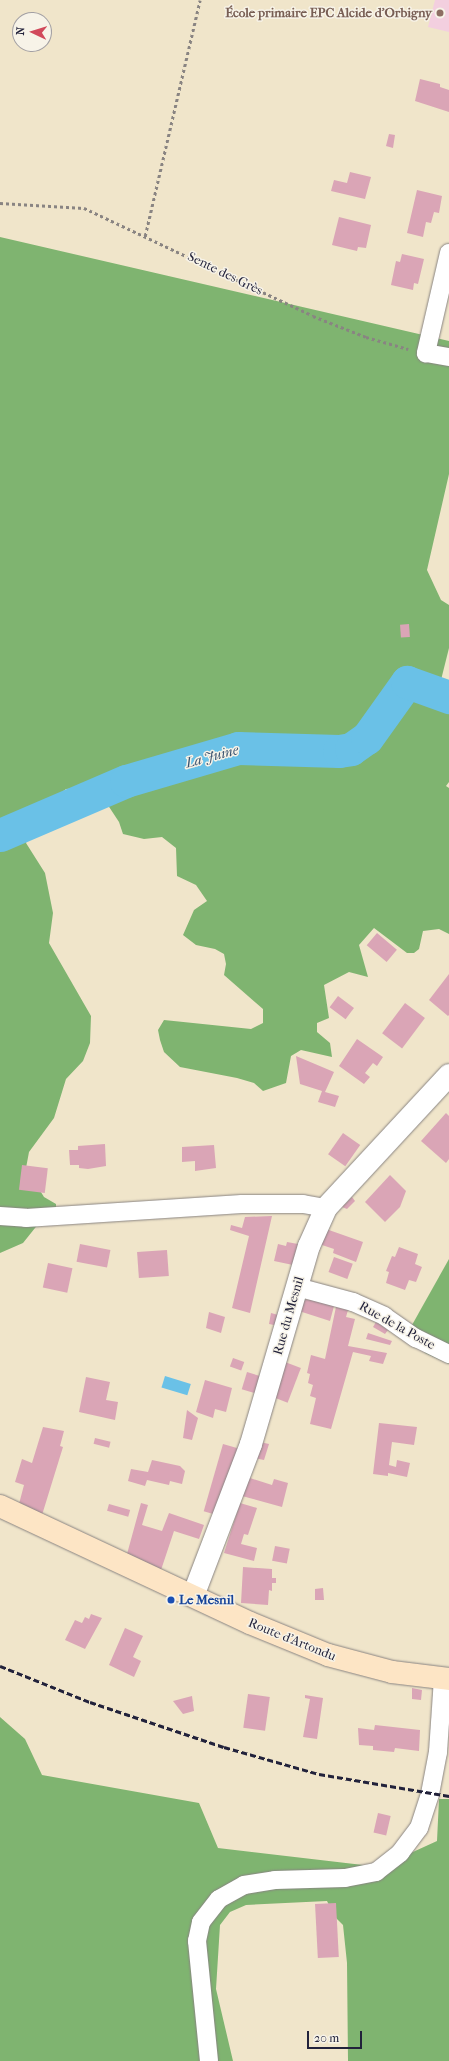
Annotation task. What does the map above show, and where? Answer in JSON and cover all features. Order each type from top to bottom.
[{"type":"main road","name":"Route d'Artondu","points":[[0,1506],[193,1596],[336,1658],[392,1672],[446,1679]]},
{"type":"street","points":[[449,254],[426,353],[449,357]]},
{"type":"street","name":"Rue du Mesnil","points":[[193,1596],[251,1444],[309,1246],[326,1208],[449,1075]]},
{"type":"street","points":[[0,1216],[26,1218],[242,1204],[303,1204],[326,1208]]},
{"type":"street","name":"Rue de la Poste","points":[[297,1287],[353,1302],[384,1316],[416,1338],[449,1354]]},
{"type":"street","points":[[209,2061],[197,1941],[202,1922],[219,1899],[244,1885],[275,1880],[345,1878],[376,1872],[400,1852],[419,1828],[430,1794],[438,1752],[446,1679]]},
{"type":"path","points":[[145,236],[200,0]]},
{"type":"path","name":"Sente des Grès","points":[[0,203],[84,208],[313,316],[366,337],[426,353]]},
{"type":"shaded area","name":"École primaire EPC Alcide d'Orbigny","points":[[435,0],[449,0],[449,32],[428,27]]},
{"type":"green space","points":[[0,237],[449,341],[449,474],[427,570],[441,600],[449,605],[449,648],[440,684],[449,686],[449,782],[446,786],[449,788],[449,934],[439,929],[423,931],[419,949],[414,953],[407,953],[374,928],[359,945],[368,977],[349,972],[324,985],[329,1018],[317,1023],[317,1032],[330,1043],[332,1057],[301,1050],[291,1056],[286,1083],[263,1091],[254,1083],[237,1078],[180,1067],[164,1052],[158,1030],[164,1020],[251,1029],[263,1023],[263,1009],[224,975],[226,964],[224,954],[215,949],[196,945],[183,935],[194,910],[207,901],[196,885],[177,876],[176,848],[162,837],[144,839],[123,834],[119,822],[96,787],[66,789],[40,809],[26,843],[45,873],[53,913],[49,943],[91,1016],[90,1043],[83,1061],[66,1079],[54,1118],[29,1152],[26,1168],[44,1197],[56,1204],[56,1217],[39,1223],[23,1243],[0,1253]]},
{"type":"green space","points":[[449,1259],[449,1364],[425,1353],[412,1325]]},
{"type":"green space","points":[[0,1717],[25,1739],[42,1775],[199,1803],[218,1848],[380,1867],[437,1841],[439,1799],[449,1799],[449,2061],[348,2061],[347,1963],[343,1925],[335,1917],[327,1901],[246,1905],[230,1912],[220,1925],[216,1989],[233,2061],[0,2061]]},
{"type":"water","points":[[165,1376],[191,1384],[187,1395],[161,1387]]},
{"type":"building","points":[[420,79],[440,84],[440,87],[449,90],[449,112],[415,101]]},
{"type":"building","points":[[389,134],[395,135],[393,148],[386,146]]},
{"type":"building","points":[[350,172],[371,177],[365,199],[331,191],[334,180],[347,183]]},
{"type":"building","points":[[417,190],[442,196],[439,213],[434,212],[431,223],[426,222],[423,237],[407,233]]},
{"type":"building","points":[[339,217],[371,225],[366,248],[358,247],[357,251],[332,245]]},
{"type":"building","points":[[402,254],[424,259],[418,284],[414,283],[413,290],[391,285],[396,261],[400,262]]},
{"type":"building","points":[[409,624],[410,637],[401,638],[400,625]]},
{"type":"building","points":[[377,933],[397,950],[387,962],[367,945]]},
{"type":"building","points":[[449,974],[449,1015],[448,1016],[429,1000]]},
{"type":"building","points":[[338,996],[354,1008],[346,1019],[330,1007]]},
{"type":"building","points":[[405,1003],[425,1018],[402,1048],[382,1033]]},
{"type":"building","points":[[357,1039],[383,1057],[377,1066],[373,1063],[365,1073],[370,1077],[364,1084],[339,1066]]},
{"type":"building","points":[[296,1056],[334,1072],[325,1092],[339,1096],[335,1107],[318,1102],[322,1091],[300,1084]]},
{"type":"building","points":[[446,1113],[449,1116],[449,1159],[446,1163],[421,1141]]},
{"type":"building","points":[[343,1133],[360,1145],[345,1166],[328,1154]]},
{"type":"building","points":[[105,1144],[106,1166],[88,1169],[79,1168],[79,1165],[70,1165],[69,1150],[78,1150],[78,1146]]},
{"type":"building","points":[[214,1145],[216,1168],[195,1171],[195,1161],[182,1162],[182,1147]]},
{"type":"building","points":[[22,1165],[48,1168],[45,1193],[19,1190]]},
{"type":"building","points":[[390,1175],[406,1191],[400,1207],[385,1222],[365,1202]]},
{"type":"building","points":[[352,1197],[355,1201],[347,1209],[342,1207]]},
{"type":"building","points":[[272,1216],[250,1313],[232,1308],[249,1236],[230,1230],[231,1225],[242,1228],[245,1217]]},
{"type":"building","points":[[326,1229],[363,1242],[356,1262],[333,1253],[334,1249],[319,1244]]},
{"type":"building","points":[[287,1242],[298,1244],[293,1265],[274,1261],[278,1244],[286,1246]]},
{"type":"building","points":[[80,1244],[110,1250],[107,1268],[77,1262]]},
{"type":"building","points":[[399,1247],[418,1254],[415,1264],[422,1267],[416,1282],[409,1280],[405,1290],[386,1283],[389,1272],[386,1271],[392,1256],[395,1257]]},
{"type":"building","points":[[167,1250],[169,1276],[139,1278],[137,1252]]},
{"type":"building","points":[[334,1257],[353,1264],[347,1279],[329,1272]]},
{"type":"building","points":[[48,1263],[72,1268],[67,1293],[43,1287]]},
{"type":"building","points":[[309,1299],[334,1306],[330,1321],[299,1311],[301,1301]]},
{"type":"building","points":[[336,1307],[348,1310],[346,1317],[355,1319],[348,1346],[387,1353],[383,1364],[369,1361],[371,1356],[353,1352],[331,1429],[310,1424],[316,1398],[310,1396],[313,1385],[308,1383],[310,1374],[307,1373],[311,1355],[325,1359]]},
{"type":"building","points":[[209,1312],[225,1317],[221,1333],[206,1328]]},
{"type":"building","points":[[271,1313],[282,1316],[279,1326],[269,1324]]},
{"type":"building","points":[[376,1322],[388,1330],[385,1334],[373,1327]]},
{"type":"building","points":[[368,1333],[392,1341],[390,1345],[366,1339]]},
{"type":"building","points":[[233,1358],[244,1362],[241,1371],[230,1366]]},
{"type":"building","points":[[285,1362],[301,1368],[288,1403],[272,1397]]},
{"type":"building","points":[[247,1372],[263,1377],[258,1394],[242,1389]]},
{"type":"building","points":[[86,1377],[110,1382],[106,1400],[118,1402],[115,1420],[79,1412]]},
{"type":"building","points":[[205,1380],[232,1388],[226,1412],[215,1409],[213,1418],[196,1412]]},
{"type":"building","points":[[187,1410],[198,1418],[192,1440],[183,1438]]},
{"type":"building","points":[[379,1423],[417,1427],[414,1445],[392,1442],[389,1465],[396,1467],[397,1460],[410,1463],[407,1477],[388,1473],[388,1476],[373,1474]]},
{"type":"building","points":[[43,1427],[64,1431],[60,1446],[63,1447],[42,1515],[19,1504],[24,1485],[15,1482],[22,1459],[32,1463]]},
{"type":"building","points":[[95,1438],[111,1442],[109,1448],[94,1444]]},
{"type":"building","points":[[260,1442],[269,1444],[264,1460],[254,1458]]},
{"type":"building","points":[[223,1444],[240,1449],[221,1516],[204,1511]]},
{"type":"building","points":[[152,1460],[180,1466],[185,1471],[182,1484],[170,1481],[169,1485],[147,1480],[145,1486],[128,1481],[131,1469],[148,1472]]},
{"type":"building","points":[[247,1477],[272,1485],[274,1479],[288,1483],[282,1507],[242,1496]]},
{"type":"building","points":[[141,1503],[148,1505],[142,1525],[162,1531],[169,1513],[204,1525],[199,1539],[174,1531],[161,1570],[127,1554]]},
{"type":"building","points":[[240,1503],[257,1508],[248,1535],[244,1534],[241,1544],[257,1548],[254,1561],[224,1553]]},
{"type":"building","points":[[109,1504],[130,1510],[128,1517],[107,1511]]},
{"type":"building","points":[[275,1546],[290,1549],[287,1564],[272,1561]]},
{"type":"building","points":[[243,1567],[272,1569],[272,1578],[276,1578],[276,1583],[272,1583],[272,1591],[269,1590],[268,1605],[241,1603]]},
{"type":"building","points":[[323,1588],[324,1600],[315,1600],[315,1589]]},
{"type":"building","points":[[91,1614],[102,1618],[85,1649],[65,1640],[75,1620],[82,1623],[85,1617],[89,1619]]},
{"type":"building","points":[[125,1628],[143,1636],[133,1657],[141,1661],[134,1677],[109,1665]]},
{"type":"building","points":[[412,1688],[422,1690],[421,1700],[412,1699]]},
{"type":"building","points":[[248,1694],[270,1697],[265,1731],[243,1728]]},
{"type":"building","points":[[305,1695],[323,1698],[317,1739],[303,1737],[310,1699],[305,1698]]},
{"type":"building","points":[[192,1696],[194,1711],[183,1714],[173,1701]]},
{"type":"building","points":[[375,1725],[420,1730],[419,1751],[395,1748],[394,1752],[373,1750],[373,1746],[359,1745],[358,1728],[374,1730]]},
{"type":"building","points":[[378,1813],[391,1816],[386,1835],[374,1832]]},
{"type":"building","points":[[336,1903],[339,1957],[318,1958],[315,1904]]},
{"type":"waterway","name":"La Juine","points":[[0,835],[126,781],[238,748],[339,751],[351,749],[367,738],[407,682],[449,697]]},
{"type":"railway","points":[[0,1666],[90,1702],[224,1747],[319,1774],[449,1796]]},
{"type":"place","name":"École primaire EPC Alcide d'Orbigny","points":[[440,13]]},
{"type":"place","name":"Le Mesnil","points":[[171,1600]]}]
